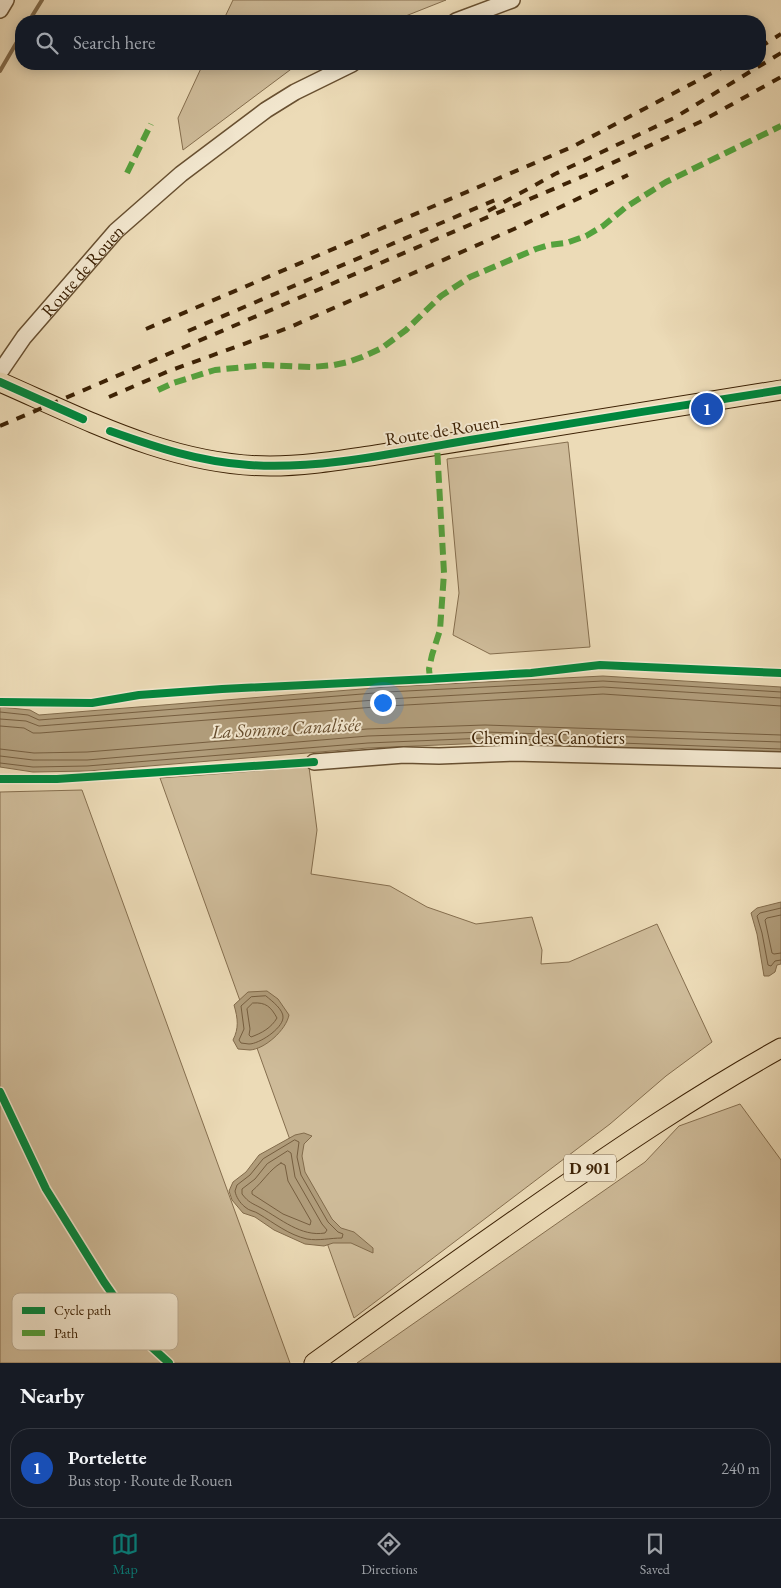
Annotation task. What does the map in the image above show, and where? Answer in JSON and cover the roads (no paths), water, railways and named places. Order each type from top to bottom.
[{"type":"main road","name":"Route de Rouen","points":[[0,382],[156,448],[199,458],[247,465],[269,466],[376,456],[781,390]]},
{"type":"main road","name":"D 901","points":[[314,1363],[459,1259],[664,1118],[730,1076],[781,1048]]},
{"type":"street","points":[[0,10],[6,0]]},
{"type":"street","points":[[472,15],[512,0]]},
{"type":"street","name":"Route de Rouen","points":[[0,372],[24,337],[116,231],[173,180],[266,110],[303,88],[340,70]]},
{"type":"street","name":"Chemin des Canotiers","points":[[314,762],[404,755],[439,756],[514,753],[781,760]]},
{"type":"water","name":"La Somme Canalisée","points":[[603,676],[781,687],[781,754],[486,743],[368,748],[88,771],[33,772],[0,767],[0,707],[30,710],[39,715],[387,687]]},
{"type":"water","points":[[781,902],[781,964],[777,965],[775,972],[769,976],[764,976],[757,934],[751,913],[757,908]]},
{"type":"water","points":[[267,991],[278,999],[289,1015],[284,1027],[274,1038],[256,1049],[238,1049],[233,1040],[237,1023],[234,1005],[248,992]]},
{"type":"water","points":[[304,1133],[312,1136],[304,1144],[302,1156],[305,1172],[332,1219],[341,1228],[354,1232],[373,1248],[373,1253],[351,1243],[333,1243],[324,1246],[305,1244],[274,1230],[255,1217],[243,1213],[232,1200],[229,1191],[233,1182],[246,1172],[259,1155],[295,1135]]},
{"type":"waterway","points":[[33,15],[42,0]]},
{"type":"waterway","points":[[0,71],[15,45]]},
{"type":"railway","points":[[766,43],[781,34]]},
{"type":"railway","points":[[766,62],[781,53]]},
{"type":"railway","points":[[146,329],[572,147],[718,70]]},
{"type":"railway","points":[[488,211],[555,174],[674,118],[753,70]]},
{"type":"railway","points":[[0,426],[593,172],[700,122],[781,77]]},
{"type":"railway","points":[[109,397],[169,371],[288,328],[514,229],[628,175]]},
{"type":"railway","points":[[188,331],[495,200]]},
{"type":"place","name":"Portelette","points":[[707,409]]}]
